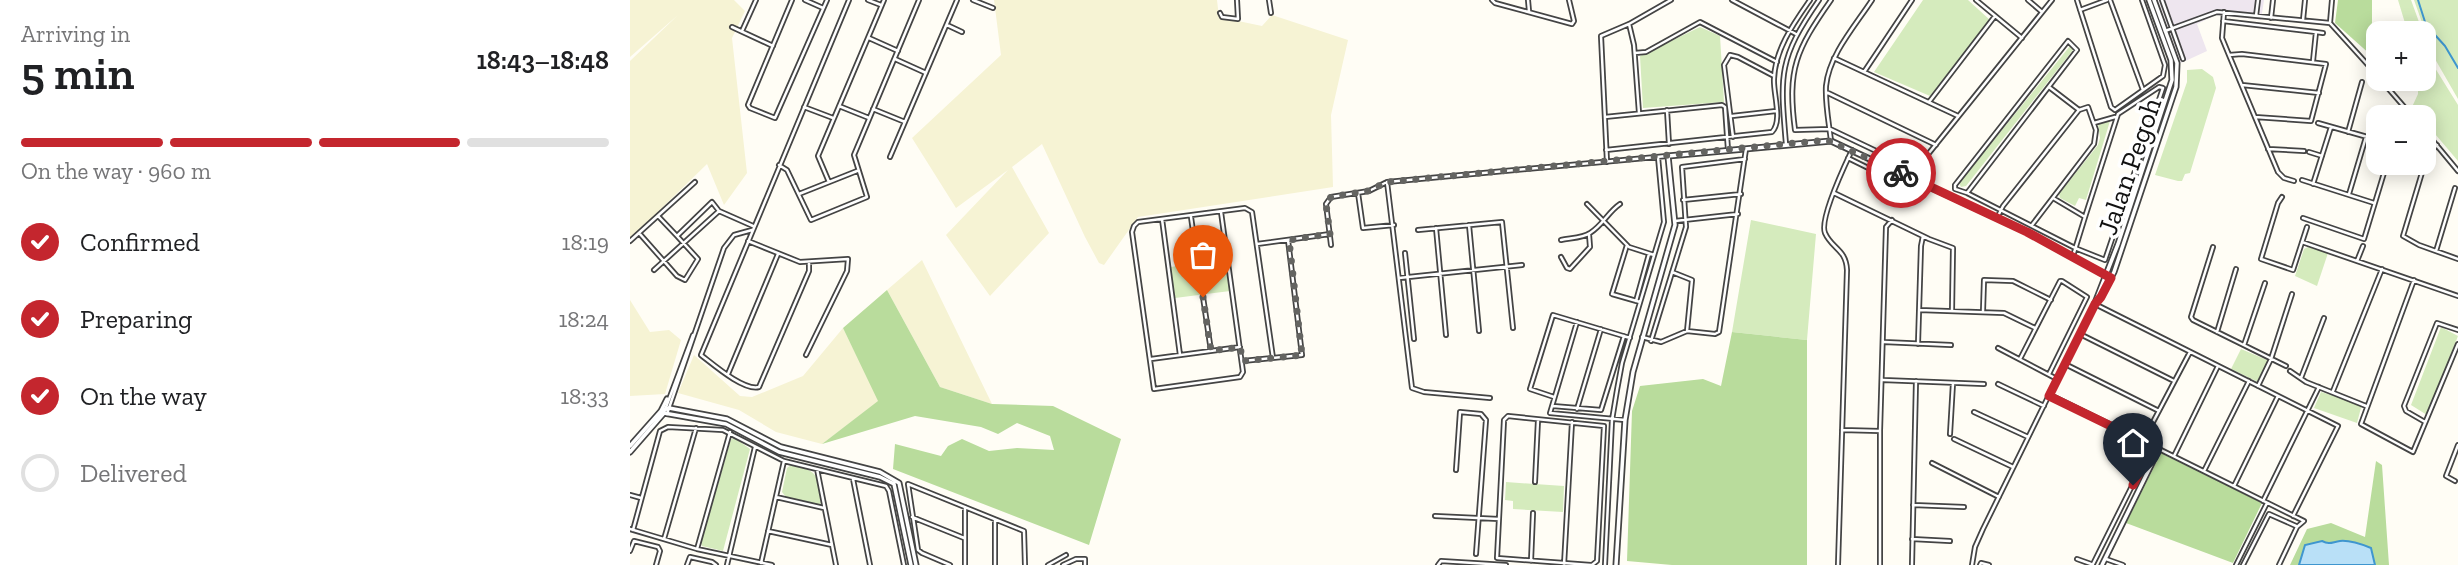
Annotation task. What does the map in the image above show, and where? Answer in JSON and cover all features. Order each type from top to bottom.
[{"type":"street","points":[[792,0],[748,105],[777,118],[827,0]]},
{"type":"street","points":[[805,0],[823,8]]},
{"type":"street","points":[[809,262],[809,271],[757,389],[742,384],[700,354],[849,0]]},
{"type":"street","points":[[868,0],[881,6]]},
{"type":"street","points":[[829,182],[818,156],[884,0]]},
{"type":"street","points":[[779,165],[788,170],[809,219],[867,197],[854,155],[919,0]]},
{"type":"street","points":[[890,157],[957,0]]},
{"type":"street","points":[[973,0],[993,8]]},
{"type":"street","points":[[1220,13],[1222,17],[1239,19],[1237,0]]},
{"type":"street","points":[[1269,0],[1270,13]]},
{"type":"street","points":[[1528,0],[1530,12]]},
{"type":"street","points":[[1493,1],[1572,24],[1574,23],[1569,0]]},
{"type":"street","points":[[1607,162],[1599,39],[1671,0]]},
{"type":"street","points":[[1732,0],[1741,2],[1796,34]]},
{"type":"street","points":[[1606,149],[1772,132],[1777,124],[1774,76],[1777,62],[1789,30],[1809,0]]},
{"type":"street","points":[[1786,144],[1781,85],[1787,57],[1796,34],[1818,0]]},
{"type":"street","points":[[1831,0],[1804,40],[1792,75],[1796,131],[1830,129],[1916,170]]},
{"type":"street","points":[[1831,141],[1826,92],[1834,58],[1872,0]]},
{"type":"street","points":[[1864,72],[1912,0]]},
{"type":"street","points":[[1976,0],[2022,38]]},
{"type":"street","points":[[2028,0],[2042,12]]},
{"type":"street","points":[[1906,187],[1916,170],[2052,0]]},
{"type":"street","points":[[2077,0],[2112,109],[2163,76],[2165,65],[2142,0]]},
{"type":"street","points":[[2080,10],[2108,0],[2143,90]]},
{"type":"street","points":[[2151,0],[2172,66],[2170,89],[2095,304],[2338,426],[2293,516]]},
{"type":"street","name":"Jalan Pegoh","points":[[1972,565],[1979,538],[2013,467],[2095,304],[2111,278],[2176,87],[2177,63],[2151,0]]},
{"type":"street","points":[[2162,0],[2183,58]]},
{"type":"street","points":[[2256,16],[2258,0]]},
{"type":"street","points":[[2271,18],[2273,0]]},
{"type":"street","points":[[2303,20],[2305,0]]},
{"type":"street","points":[[2330,23],[2332,0]]},
{"type":"street","points":[[742,32],[754,1]]},
{"type":"street","points":[[1812,10],[1820,16]]},
{"type":"street","points":[[2165,31],[2217,12],[2330,23],[2366,63]]},
{"type":"street","points":[[2224,12],[2222,38],[2228,55],[2278,172],[2284,178],[2294,181]]},
{"type":"street","points":[[1929,103],[1995,16]]},
{"type":"street","points":[[2223,21],[2323,33]]},
{"type":"street","points":[[1634,52],[1646,52],[1700,22],[1777,62]]},
{"type":"street","points":[[947,24],[962,32]]},
{"type":"street","points":[[1629,24],[1639,113]]},
{"type":"street","points":[[2158,25],[2165,31]]},
{"type":"street","points":[[732,27],[773,46]]},
{"type":"street","points":[[2164,42],[2165,31]]},
{"type":"street","points":[[2313,61],[2316,33]]},
{"type":"street","points":[[868,38],[898,51]]},
{"type":"street","points":[[1966,193],[2077,50],[2071,41],[2065,44],[1955,185],[1955,189],[2001,209],[2031,226],[2076,248],[2101,260],[2105,260],[2163,88],[2159,87],[2116,117],[2076,248],[2073,256]]},
{"type":"street","points":[[2228,55],[2242,54],[2326,64],[2311,121],[2255,117]]},
{"type":"street","points":[[1733,137],[1724,65],[1730,55],[1774,76]]},
{"type":"street","points":[[1834,58],[1959,117]]},
{"type":"street","points":[[895,59],[926,73]]},
{"type":"street","points":[[2348,132],[2362,82]]},
{"type":"street","points":[[2242,85],[2320,93]]},
{"type":"street","points":[[2049,86],[2079,110]]},
{"type":"street","points":[[2390,91],[2403,105]]},
{"type":"street","points":[[1826,92],[1936,145]]},
{"type":"street","points":[[839,106],[870,118]]},
{"type":"street","points":[[1605,117],[1724,106],[1728,150]]},
{"type":"street","points":[[804,107],[834,118]]},
{"type":"street","points":[[1997,218],[2001,209],[2079,110],[2090,108],[2096,138],[2094,144],[2031,226]]},
{"type":"street","points":[[873,109],[905,122]]},
{"type":"street","points":[[1667,110],[1669,144]]},
{"type":"street","points":[[1732,116],[1776,111]]},
{"type":"street","points":[[2094,123],[2116,117]]},
{"type":"street","points":[[2318,123],[2366,137],[2349,195]]},
{"type":"street","points":[[2313,184],[2331,127]]},
{"type":"street","points":[[1331,245],[1326,204],[1331,197],[1358,193],[1387,182],[1831,141],[1997,218],[2111,278]]},
{"type":"street","points":[[2458,171],[2437,145],[2427,156],[2403,233],[2405,238],[2458,259]]},
{"type":"street","points":[[1642,337],[1662,342],[1687,331],[1715,334],[1720,330],[1746,148]]},
{"type":"street","points":[[2268,149],[2304,151]]},
{"type":"street","points":[[1838,565],[1846,258],[1823,229],[1852,150]]},
{"type":"street","points":[[2309,152],[2322,156]]},
{"type":"street","points":[[1616,565],[1625,420],[1633,372],[1675,221],[1668,156]]},
{"type":"street","points":[[1638,301],[1664,222],[1658,157]]},
{"type":"street","points":[[1848,158],[1919,193]]},
{"type":"street","points":[[1651,341],[1686,227],[1682,167],[1745,159]]},
{"type":"street","points":[[799,194],[858,171]]},
{"type":"street","points":[[2303,218],[2364,239],[2383,175]]},
{"type":"street","points":[[2302,180],[2374,202]]},
{"type":"street","points":[[630,241],[695,182]]},
{"type":"street","points":[[1387,182],[1412,388],[1424,392],[1490,398]]},
{"type":"street","points":[[2436,251],[2455,188]]},
{"type":"street","points":[[1955,199],[1961,191]]},
{"type":"street","points":[[1358,193],[1363,228],[1394,225]]},
{"type":"street","points":[[1834,193],[1954,250],[1952,310]]},
{"type":"street","points":[[1683,200],[1741,194]]},
{"type":"street","points":[[2283,197],[2278,202],[2261,259],[2291,270],[2295,268],[2307,227]]},
{"type":"street","points":[[2053,198],[2085,217]]},
{"type":"street","points":[[677,236],[712,202],[719,211],[752,228]]},
{"type":"street","points":[[1587,204],[1627,245],[1654,256]]},
{"type":"street","points":[[1562,240],[1589,234],[1620,204]]},
{"type":"street","points":[[1221,212],[1243,372],[1240,377],[1154,388],[1132,232],[1133,226],[1138,222],[1221,212],[1249,209],[1252,212],[1273,358]]},
{"type":"street","points":[[654,270],[719,211]]},
{"type":"street","points":[[1675,221],[1738,214]]},
{"type":"street","points":[[639,233],[677,276],[685,280],[698,259],[658,216]]},
{"type":"street","points":[[1191,216],[1197,259]]},
{"type":"street","points":[[1162,219],[1180,355]]},
{"type":"street","points":[[1880,565],[1886,227],[1892,220]]},
{"type":"street","points":[[1418,230],[1502,222],[1513,328]]},
{"type":"street","points":[[1469,225],[1479,331]]},
{"type":"street","points":[[630,452],[666,411],[727,242],[734,235],[752,228]]},
{"type":"street","points":[[1436,228],[1446,335]]},
{"type":"street","points":[[1258,244],[1330,234]]},
{"type":"street","points":[[1561,257],[1570,269],[1590,247],[1589,234]]},
{"type":"street","points":[[1918,344],[1923,236]]},
{"type":"street","points":[[1243,361],[1302,355],[1289,240]]},
{"type":"street","points":[[748,241],[800,262],[848,259],[847,271],[806,355]]},
{"type":"street","points":[[2302,242],[2458,296]]},
{"type":"street","points":[[1627,245],[1612,294],[1638,301]]},
{"type":"street","points":[[2357,261],[2363,246]]},
{"type":"street","points":[[2213,247],[2191,317],[2286,366]]},
{"type":"street","points":[[1405,253],[1414,339]]},
{"type":"street","points":[[728,374],[778,254]]},
{"type":"street","points":[[1605,565],[1612,420],[1622,363],[1649,254]]},
{"type":"street","points":[[1399,278],[1522,265]]},
{"type":"street","points":[[2217,332],[2236,269]]},
{"type":"street","points":[[2333,391],[2382,269]]},
{"type":"street","points":[[1672,272],[1692,279],[1687,331]]},
{"type":"street","points":[[1983,312],[1984,280],[2012,281],[2050,300]]},
{"type":"street","points":[[2414,280],[2361,424],[2412,453],[2458,344]]},
{"type":"street","points":[[2020,359],[2060,281],[2087,296],[2049,374]]},
{"type":"street","points":[[2244,345],[2264,283]]},
{"type":"street","points":[[2258,386],[2271,359],[2292,295]]},
{"type":"street","points":[[1203,297],[1211,351]]},
{"type":"street","points":[[1919,310],[2004,313],[2036,328]]},
{"type":"street","points":[[1555,397],[1532,391],[1530,388],[1553,315],[1630,338]]},
{"type":"street","points":[[2301,379],[2324,318]]},
{"type":"street","points":[[1577,322],[1550,413],[1625,420]]},
{"type":"street","points":[[2426,422],[2406,411],[2404,406],[2437,323],[2458,330]]},
{"type":"street","points":[[1577,409],[1601,329]]},
{"type":"street","points":[[2080,334],[2175,381]]},
{"type":"street","points":[[1552,406],[1601,410],[1624,336]]},
{"type":"street","points":[[1884,342],[1951,345]]},
{"type":"street","points":[[1151,359],[1240,347]]},
{"type":"street","points":[[1998,348],[2057,379]]},
{"type":"street","points":[[2143,441],[2189,352]]},
{"type":"street","points":[[2065,364],[2159,411]]},
{"type":"street","points":[[2174,456],[2218,366]]},
{"type":"street","points":[[2290,371],[2301,379],[2366,406]]},
{"type":"street","points":[[1883,380],[1984,384]]},
{"type":"street","points":[[1912,565],[1916,381]]},
{"type":"street","points":[[2204,471],[2249,382]]},
{"type":"street","points":[[1950,434],[1953,383]]},
{"type":"street","points":[[1998,384],[2044,406]]},
{"type":"street","points":[[2236,565],[2319,387]]},
{"type":"street","points":[[2049,396],[2304,521],[2279,565]]},
{"type":"street","points":[[2234,486],[2278,396]]},
{"type":"street","points":[[630,446],[666,411],[669,401]]},
{"type":"street","points":[[666,411],[726,424],[779,452],[804,456],[880,477],[894,484],[914,565]]},
{"type":"street","points":[[1456,470],[1460,412],[1481,414],[1486,420],[1476,554]]},
{"type":"street","points":[[1974,412],[2028,437]]},
{"type":"street","points":[[1505,418],[1538,420],[1604,426],[1597,561],[1591,565],[1497,558],[1505,418]]},
{"type":"street","points":[[1535,482],[1538,420]]},
{"type":"street","points":[[1564,564],[1572,422]]},
{"type":"street","points":[[772,565],[697,549],[631,529],[659,435],[668,427],[712,428],[745,435],[755,447],[784,461],[888,488],[904,565]]},
{"type":"street","points":[[664,539],[695,428]]},
{"type":"street","points":[[1842,430],[1881,430]]},
{"type":"street","points":[[697,549],[730,432]]},
{"type":"street","points":[[1954,439],[2013,467]]},
{"type":"street","points":[[2077,559],[2094,565],[2152,446]]},
{"type":"street","points":[[2455,481],[2446,476],[2458,446]]},
{"type":"street","points":[[727,565],[755,447]]},
{"type":"street","points":[[2102,565],[2159,449]]},
{"type":"street","points":[[801,465],[804,456]]},
{"type":"street","points":[[761,563],[784,461]]},
{"type":"street","points":[[1932,463],[1999,497]]},
{"type":"street","points":[[817,469],[836,565]]},
{"type":"street","points":[[853,478],[870,565]]},
{"type":"street","points":[[950,565],[919,552],[908,484],[1025,532],[1025,565]]},
{"type":"street","points":[[630,495],[641,498]]},
{"type":"street","points":[[776,497],[825,509]]},
{"type":"street","points":[[1913,505],[1964,507]]},
{"type":"street","points":[[965,507],[965,565]]},
{"type":"street","points":[[1531,561],[1533,513]]},
{"type":"street","points":[[2243,565],[2268,515],[2299,526]]},
{"type":"street","points":[[1435,516],[1499,519]]},
{"type":"street","points":[[912,517],[964,538]]},
{"type":"street","points":[[995,520],[995,565]]},
{"type":"street","points":[[2114,522],[2121,526]]},
{"type":"street","points":[[768,531],[832,545]]},
{"type":"street","points":[[1912,540],[1950,541]]},
{"type":"street","points":[[630,551],[634,541],[660,549],[656,565]]},
{"type":"street","points":[[1048,565],[1066,555]]},
{"type":"street","points":[[687,565],[690,557],[716,565]]},
{"type":"street","points":[[1063,565],[1085,559],[1085,565]]},
{"type":"street","points":[[2105,559],[2123,565]]},
{"type":"street","points":[[1438,565],[1441,561],[1506,565]]},
{"type":"street","points":[[1981,564],[1989,565]]},
{"type":"shaded area","points":[[630,0],[734,0],[745,11],[732,38],[747,173],[724,205],[707,164],[630,239],[630,61],[678,15],[630,57]]},
{"type":"shaded area","points":[[994,0],[1217,0],[1219,17],[1262,26],[1272,15],[1348,40],[1331,115],[1333,187],[1138,217],[1104,265],[1099,263],[1085,237],[1042,144],[1012,167],[1049,233],[990,296],[946,235],[1008,170],[956,208],[912,138],[1001,55]]},
{"type":"shaded area","points":[[2158,0],[2264,0],[2261,20],[2216,15],[2197,24],[2207,51],[2181,63]]},
{"type":"shaded area","points":[[922,260],[992,404],[940,387],[887,290]]},
{"type":"shaded area","points":[[630,300],[650,332],[669,330],[681,340],[665,394],[630,396]]},
{"type":"shaded area","points":[[843,328],[879,401],[822,444],[776,432],[739,410],[678,393],[694,355],[740,396],[752,397],[803,376]]},
{"type":"green space","points":[[1923,0],[1968,0],[1990,20],[1930,96],[1874,72]]},
{"type":"green space","points":[[2338,0],[2372,0],[2372,21],[2366,21],[2366,51],[2335,23]]},
{"type":"green space","points":[[2398,0],[2411,0],[2419,21],[2404,21]]},
{"type":"green space","points":[[2414,0],[2458,0],[2458,99],[2436,61],[2436,21],[2421,21]]},
{"type":"green space","points":[[1700,27],[1720,36],[1724,102],[1643,108],[1640,56]]},
{"type":"green space","points":[[2070,46],[2073,50],[1966,186],[1961,187],[1959,183]]},
{"type":"green space","points":[[2202,69],[2213,77],[2216,88],[2190,173],[2185,174],[2182,181],[2155,175],[2187,82],[2187,70]]},
{"type":"green space","points":[[2436,70],[2458,105],[2458,161],[2436,135],[2436,105],[2413,105],[2418,91],[2436,91]]},
{"type":"green space","points":[[2110,121],[2086,200],[2079,198],[2075,206],[2060,198],[2059,194],[2098,145],[2098,124]]},
{"type":"green space","points":[[1751,220],[1816,234],[1807,340],[1732,332]]},
{"type":"green space","points":[[2308,247],[2328,253],[2317,286],[2295,276],[2304,249]]},
{"type":"green space","points":[[1226,260],[1230,291],[1175,298],[1170,267]]},
{"type":"green space","points":[[887,290],[940,387],[992,404],[1053,406],[1121,439],[1089,545],[893,469],[895,444],[941,456],[948,446],[962,439],[989,451],[1017,448],[1054,450],[1050,436],[1017,423],[998,434],[981,427],[915,416],[822,444],[878,401],[843,328]]},
{"type":"green space","points":[[2441,327],[2458,336],[2427,415],[2411,405]]},
{"type":"green space","points":[[1732,332],[1807,340],[1807,565],[1672,565],[1627,561],[1632,411],[1640,386],[1703,379],[1721,386]]},
{"type":"green space","points":[[2241,349],[2267,360],[2258,382],[2231,369]]},
{"type":"green space","points":[[2321,392],[2362,404],[2357,423],[2314,408]]},
{"type":"green space","points":[[735,438],[750,449],[723,551],[702,546],[701,543],[731,439]]},
{"type":"green space","points":[[2161,453],[2262,503],[2233,563],[2126,523]]},
{"type":"green space","points":[[2376,461],[2382,465],[2389,565],[2375,565],[2371,548],[2340,541],[2329,544],[2322,541],[2306,545],[2299,565],[2290,565],[2307,529],[2331,523],[2365,537]]},
{"type":"green space","points":[[791,465],[808,470],[815,476],[821,503],[819,505],[786,497],[782,492],[787,468]]},
{"type":"green space","points":[[1506,482],[1564,486],[1563,512],[1513,509],[1513,501],[1505,500]]},
{"type":"water","points":[[2322,541],[2348,541],[2371,548],[2375,565],[2299,565],[2305,545]]},
{"type":"waterway","points":[[2418,0],[2426,25],[2445,46],[2458,68]]},
{"type":"way so far","points":[[1203,297],[1211,351],[1240,347],[1243,361],[1302,355],[1289,240],[1330,234],[1326,204],[1331,197],[1368,191],[1387,182],[1827,140],[1901,173]]},
{"type":"route","points":[[1901,173],[2027,232],[2111,278],[2049,396],[2152,446],[2133,485]]}]
